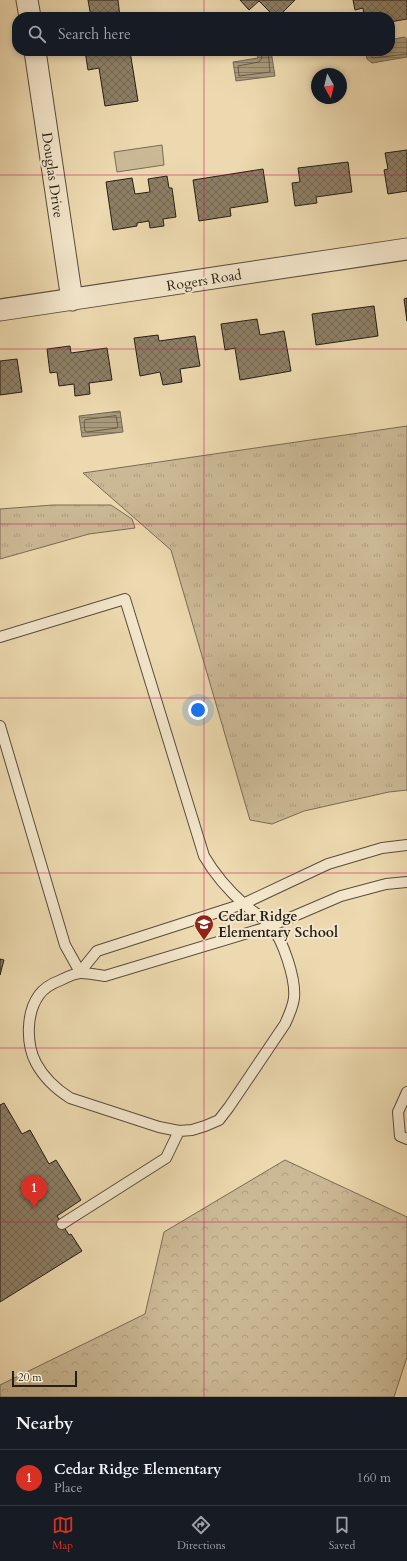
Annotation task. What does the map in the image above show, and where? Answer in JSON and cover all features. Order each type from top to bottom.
[{"type":"street","points":[[28,0],[29,12]]},
{"type":"street","name":"Douglas Drive","points":[[36,56],[72,300]]},
{"type":"street","name":"Rogers Road","points":[[0,310],[407,249]]},
{"type":"lane","points":[[0,637],[125,599],[204,856],[222,883],[244,904],[271,926],[285,950],[294,982],[294,997],[285,1024],[229,1108],[219,1120],[192,1130],[178,1131],[70,1098],[58,1090],[46,1078],[36,1062],[31,1048],[29,1029],[31,1012],[39,995],[52,983],[80,972],[97,951],[244,904],[328,864],[382,848],[407,845]]},
{"type":"lane","points":[[0,726],[65,945],[80,972]]},
{"type":"lane","points":[[80,972],[105,976],[271,926],[341,896],[386,884],[407,882]]},
{"type":"lane","points":[[407,1092],[398,1112],[400,1136],[407,1139]]},
{"type":"lane","points":[[62,1224],[166,1158],[178,1131]]},
{"type":"green space","points":[[162,145],[164,165],[117,172],[114,152]]},
{"type":"green space","points":[[407,426],[407,790],[389,792],[304,811],[272,824],[250,820],[171,550],[83,473]]},
{"type":"green space","points":[[53,505],[111,505],[132,519],[135,528],[89,534],[0,559],[0,509]]},
{"type":"green space","points":[[285,1160],[407,1217],[407,1357],[394,1397],[0,1397],[0,1385],[145,1314],[164,1232]]},
{"type":"water","points":[[404,37],[407,39],[407,57],[372,63],[367,59],[366,56],[395,56],[395,39]]},
{"type":"water","points":[[258,56],[272,56],[275,76],[236,81],[233,62],[258,58]]},
{"type":"water","points":[[120,411],[123,432],[82,437],[79,416]]},
{"type":"building","points":[[88,0],[118,0],[119,12],[90,12]]},
{"type":"building","points":[[240,0],[295,0],[283,12],[270,12],[259,1],[249,10]]},
{"type":"building","points":[[353,0],[407,0],[407,19],[395,21],[395,12],[363,12],[363,8],[355,10]]},
{"type":"building","points":[[86,56],[131,56],[138,101],[105,106],[99,68],[88,70]]},
{"type":"building","points":[[407,150],[407,191],[388,194],[384,170],[388,169],[385,153]]},
{"type":"building","points":[[348,162],[352,192],[316,197],[317,203],[295,206],[292,183],[300,182],[298,168]]},
{"type":"building","points":[[263,169],[268,202],[230,208],[231,216],[199,221],[193,180]]},
{"type":"building","points":[[167,176],[169,188],[172,188],[176,217],[163,219],[164,226],[150,228],[149,221],[137,223],[137,226],[113,230],[106,182],[132,178],[135,194],[150,192],[148,179]]},
{"type":"building","points":[[407,298],[407,321],[404,299]]},
{"type":"building","points":[[374,306],[378,336],[316,345],[312,314]]},
{"type":"building","points":[[257,319],[260,335],[284,331],[291,371],[240,380],[235,348],[225,350],[221,324]]},
{"type":"building","points":[[158,335],[159,341],[195,336],[200,366],[180,369],[182,382],[163,385],[160,372],[140,376],[134,338]]},
{"type":"building","points":[[70,346],[71,353],[107,348],[112,380],[89,383],[90,394],[75,396],[74,384],[59,386],[57,372],[50,373],[47,349]]},
{"type":"building","points":[[17,359],[22,392],[0,395],[0,361]]},
{"type":"building","points":[[0,959],[4,960],[0,975]]},
{"type":"building","points":[[4,1103],[22,1134],[30,1130],[49,1164],[56,1160],[81,1200],[57,1216],[69,1235],[71,1234],[82,1251],[0,1302],[0,1105]]},
{"type":"place","name":"Cedar Ridge Elementary School","points":[[204,941]]},
{"type":"place","name":"Cedar Ridge Elementary","points":[[34,1208]]}]
